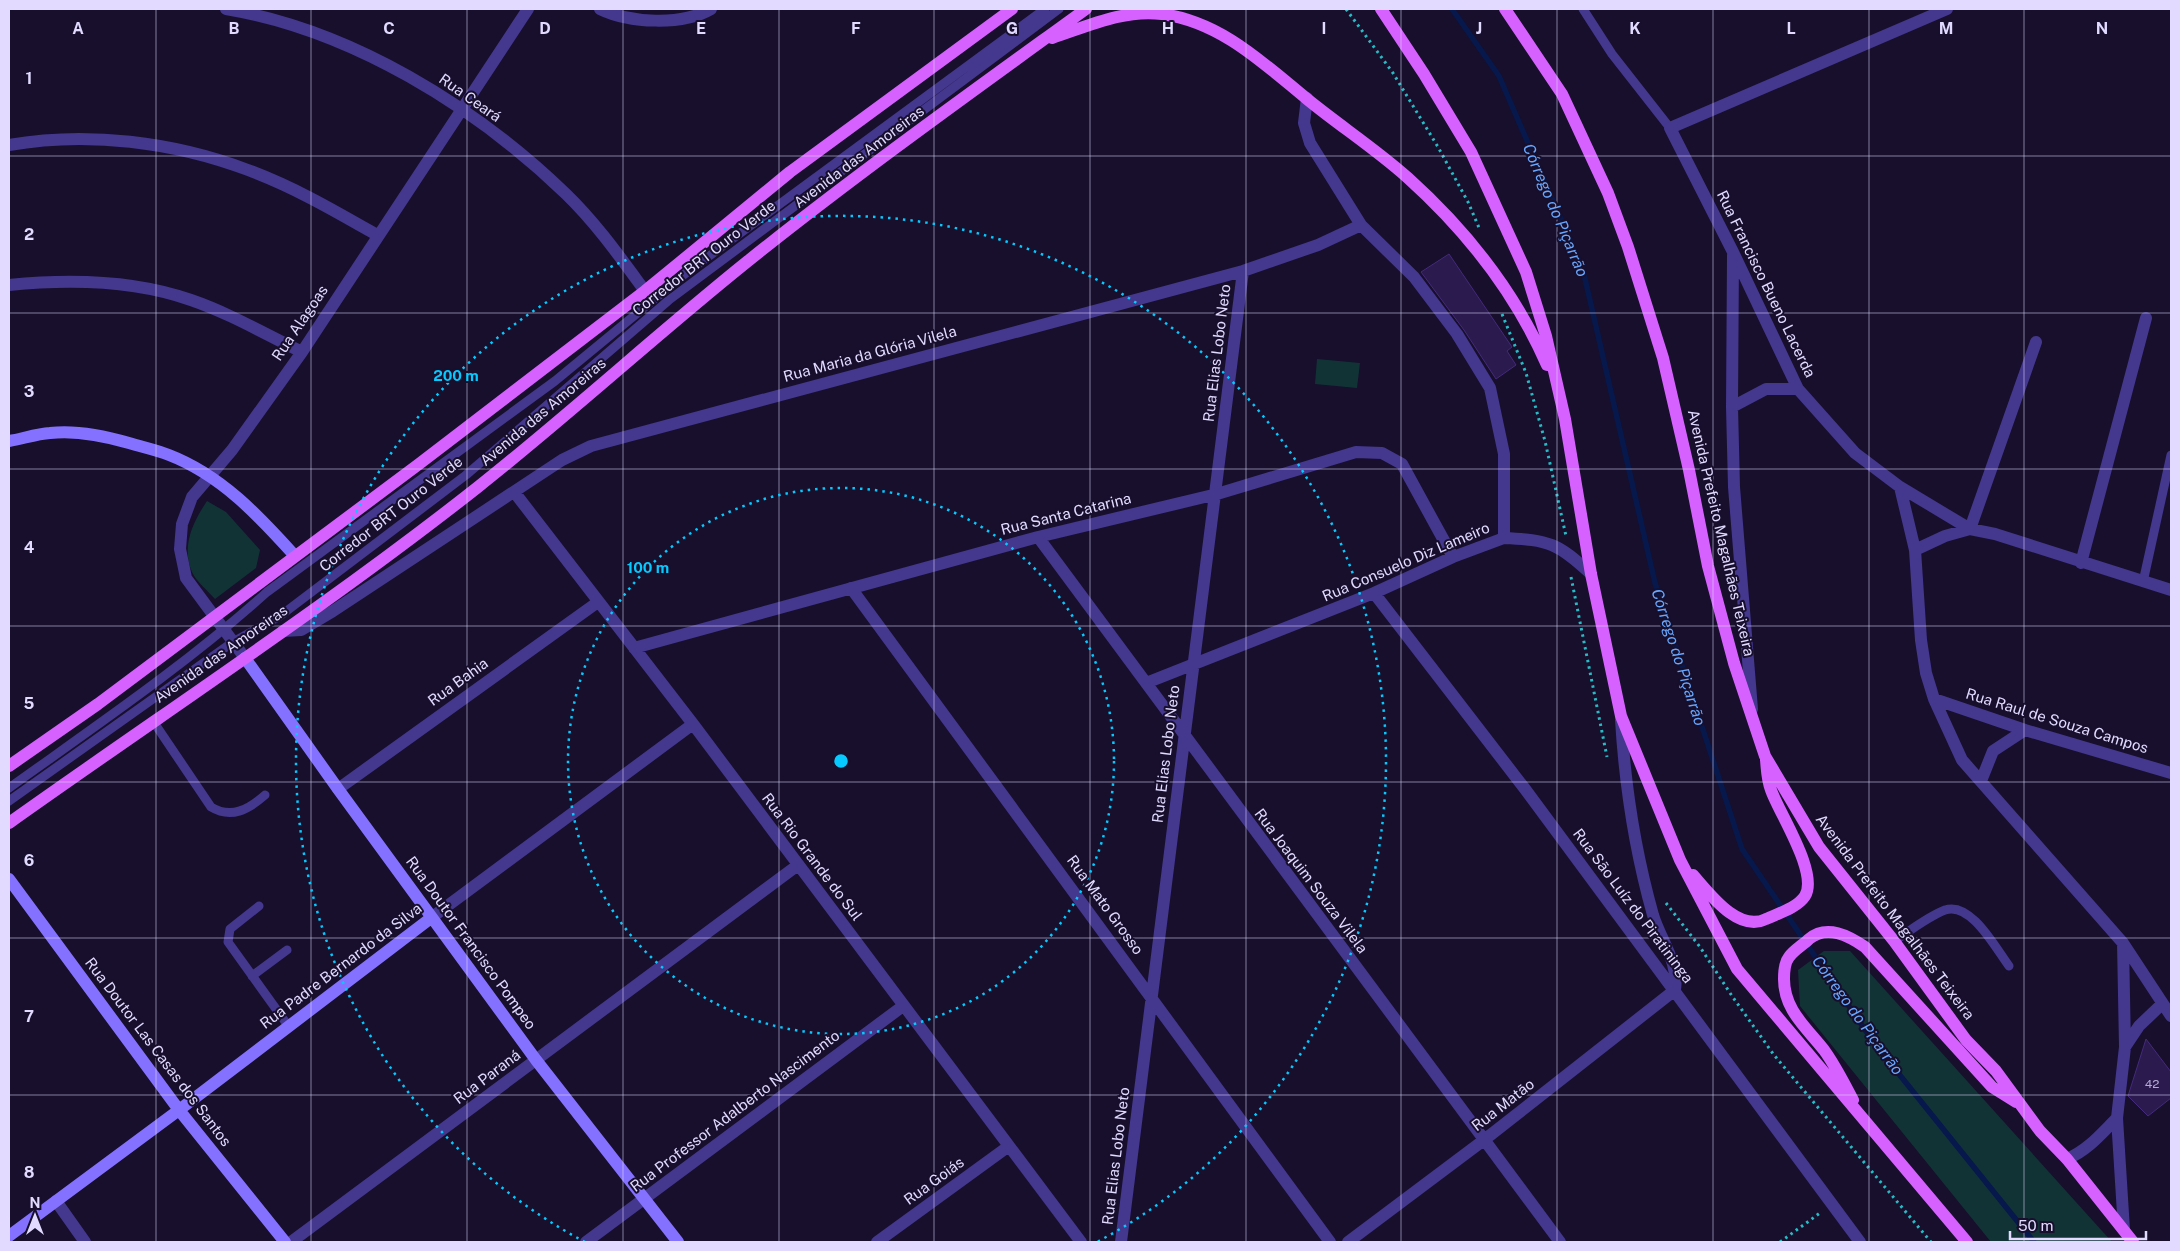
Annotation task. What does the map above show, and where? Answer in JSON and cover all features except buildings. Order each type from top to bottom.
[{"type":"main road","name":"Avenida das Amoreiras","points":[[9,766],[98,704],[295,556],[645,290],[790,172],[1012,9]]},
{"type":"main road","name":"Avenida das Amoreiras","points":[[9,823],[283,631],[476,489],[753,257],[1086,9]]},
{"type":"main road","points":[[1381,9],[1424,74],[1471,152],[1526,272],[1546,336],[1559,393],[1591,574],[1621,716],[1680,860],[1737,969],[1967,1242]]},
{"type":"main road","name":"Avenida Prefeito Magalhães Teixeira","points":[[1505,9],[1562,94],[1608,193],[1628,247],[1663,358],[1689,470],[1708,566],[1754,729],[1765,756],[1819,847],[1894,941],[1966,1040],[1996,1071],[2040,1131],[2068,1159],[2134,1242]]},
{"type":"main road","points":[[1040,42],[1104,20],[1144,13],[1163,14],[1181,18],[1222,34],[1256,55],[1408,178],[1455,225],[1506,287],[1536,341],[1559,393]]},
{"type":"main road","points":[[1680,860],[1721,907],[1744,920],[1761,922],[1797,905],[1805,896],[1808,888],[1807,876],[1771,791],[1765,756]]},
{"type":"main road","points":[[1863,1120],[1824,1050],[1798,1021],[1788,1004],[1784,988],[1784,971],[1789,957],[1814,936],[1829,932],[1843,934],[1865,947],[1992,1087],[2022,1106]]},
{"type":"street","name":"Rua Ceará","points":[[226,9],[298,26],[406,74],[461,111],[530,162],[566,194],[607,240],[645,290]]},
{"type":"street","name":"Rua Alagoas","points":[[245,658],[186,578],[180,549],[182,524],[192,497],[232,450],[302,352],[377,235],[528,9]]},
{"type":"street","points":[[600,9],[642,20],[673,21],[711,9]]},
{"type":"street","points":[[1670,128],[1947,9]]},
{"type":"street","name":"Rua Consuelo Diz Lameiro","points":[[1146,683],[1194,666],[1374,593],[1453,557],[1504,538],[1504,454],[1490,388],[1457,334],[1414,277],[1361,225],[1310,143],[1304,123],[1307,98]]},
{"type":"street","name":"Rua Francisco Bueno Lacerda","points":[[1670,128],[1733,252],[1798,389],[1855,453],[1900,487],[1970,529],[1995,534],[2081,564],[2171,590]]},
{"type":"street","points":[[9,145],[97,139],[176,150],[248,170],[313,198],[377,235]]},
{"type":"street","points":[[1243,271],[1318,245],[1361,225]]},
{"type":"street","points":[[1733,252],[1732,407],[1734,487],[1744,634],[1754,729]]},
{"type":"street","name":"Rua Maria da Glória Vilela","points":[[283,631],[301,630],[333,612],[562,460],[591,446],[1243,271]]},
{"type":"street","name":"Rua Elias Lobo Neto","points":[[1121,1242],[1153,998],[1184,737],[1217,494],[1243,271]]},
{"type":"street","points":[[9,285],[97,283],[149,290],[189,299],[225,313],[302,352]]},
{"type":"street","points":[[2081,564],[2146,318]]},
{"type":"street","points":[[1914,550],[1945,536],[1970,529],[2036,342]]},
{"type":"street","points":[[1732,407],[1766,389],[1798,389]]},
{"type":"street","points":[[9,441],[51,432],[87,434],[117,440],[169,455],[210,476],[237,496],[262,519],[295,556]]},
{"type":"street","name":"Rua Santa Catarina","points":[[634,648],[1038,537],[1217,494],[1356,452],[1382,453],[1402,464],[1453,557]]},
{"type":"street","points":[[1900,487],[1914,550],[1921,640],[1926,673],[1934,699],[1962,760],[2123,943],[2171,1016]]},
{"type":"street","name":"Rua Rio Grande do Sul","points":[[515,492],[693,724],[1081,1242]]},
{"type":"street","name":"Rua Joaquim Souza Vilela","points":[[1038,537],[1184,737],[1560,1242]]},
{"type":"street","points":[[1504,538],[1532,539],[1551,544],[1568,552],[1591,574]]},
{"type":"street","name":"Rua Mato Grosso","points":[[851,588],[1330,1242]]},
{"type":"street","name":"Rua São Luíz do Piratininga","points":[[1374,593],[1525,789],[1860,1242]]},
{"type":"street","name":"Rua Bahia","points":[[338,789],[598,602]]},
{"type":"street","name":"Rua Doutor Francisco Pompeo","points":[[245,658],[431,918],[536,1060],[678,1242]]},
{"type":"street","name":"Rua Raul de Souza Campos","points":[[1934,699],[2025,730],[2171,773]]},
{"type":"street","points":[[1621,716],[1627,790],[1637,848],[1654,916],[1672,958],[1677,977],[1675,990]]},
{"type":"street","name":"Rua Padre Bernardo da Silva","points":[[9,1236],[179,1110],[431,918],[693,724]]},
{"type":"street","points":[[1981,782],[1993,751],[2025,730]]},
{"type":"street","name":"Rua Paraná","points":[[291,1242],[798,865]]},
{"type":"street","name":"Rua Doutor Las Casas dos Santos","points":[[9,878],[179,1110],[285,1242]]},
{"type":"street","points":[[2123,943],[2124,1048],[2117,1118],[2124,1230]]},
{"type":"street","name":"Rua Matão","points":[[1348,1242],[1484,1140],[1675,990]]},
{"type":"street","points":[[2124,1048],[2138,1026],[2162,1004]]},
{"type":"street","name":"Rua Professor Adalberto Nascimento","points":[[586,1242],[903,1006]]},
{"type":"street","points":[[2068,1159],[2080,1154],[2117,1118]]},
{"type":"street","name":"Rua Goiás","points":[[877,1242],[1009,1146]]},
{"type":"street","points":[[56,1201],[85,1242]]},
{"type":"lane","name":"Corredor BRT Ouro Verde","points":[[9,788],[141,694],[225,630],[267,592],[555,381],[686,273],[1045,9]]},
{"type":"lane","name":"Corredor BRT Ouro Verde","points":[[9,801],[233,642],[280,616],[466,475],[669,300],[1059,9]]},
{"type":"lane","points":[[1582,9],[1612,54],[1670,128]]},
{"type":"lane","points":[[2143,582],[2171,455]]},
{"type":"lane","points":[[153,721],[211,807],[220,812],[238,813],[253,806],[265,795]]},
{"type":"lane","points":[[259,906],[230,929],[227,936],[228,942],[289,1027]]},
{"type":"lane","points":[[1894,941],[1945,910],[1961,911],[1974,918],[2009,966]]},
{"type":"lane","points":[[252,976],[287,950]]},
{"type":"path","points":[[1780,1242],[1831,1205]]},
{"type":"green space","points":[[1317,359],[1360,363],[1357,388],[1315,384]]},
{"type":"green space","points":[[207,501],[226,512],[260,550],[256,568],[215,599],[192,572],[188,553],[188,544],[193,526]]},
{"type":"green space","points":[[1824,951],[1850,951],[2112,1242],[1991,1242],[1800,1006],[1798,970]]},
{"type":"waterway","name":"Córrego do Piçarrão","points":[[1452,9],[1499,76],[1583,270],[1655,583],[1742,849],[1874,1043],[2034,1242]]}]
